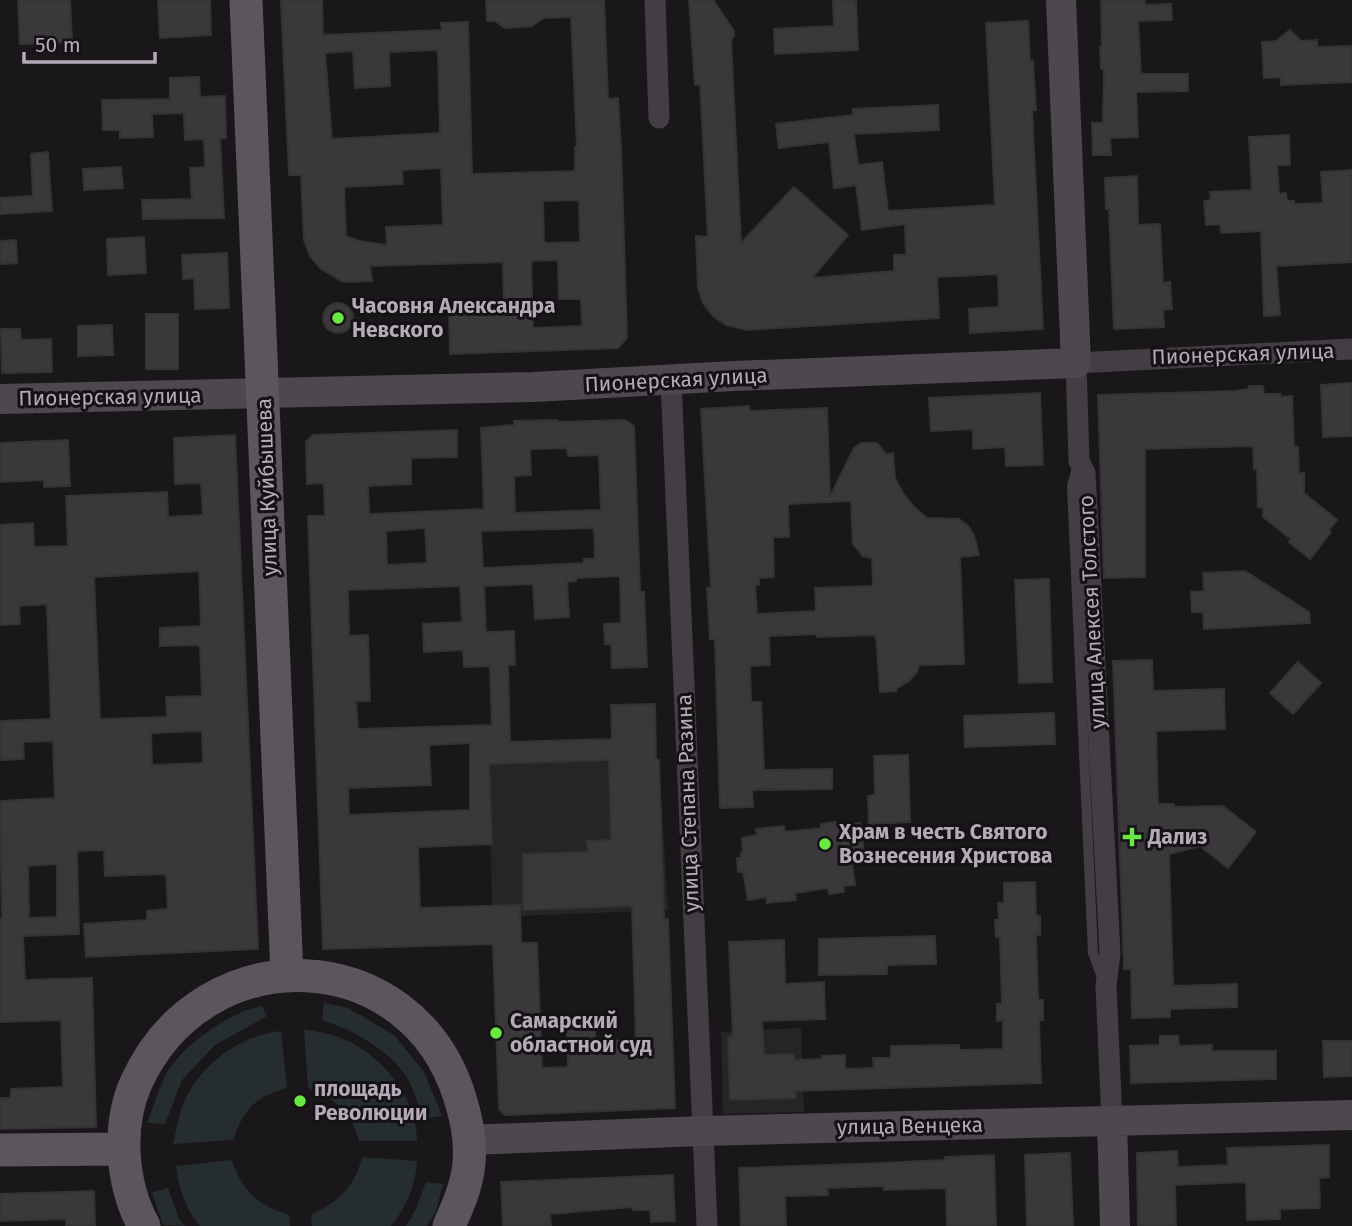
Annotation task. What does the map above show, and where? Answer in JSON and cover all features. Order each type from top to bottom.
[{"type":"main road","name":"улица Куйбышева","points":[[246,0],[287,975]]},
{"type":"main road","name":"улица Алексея Толстого","points":[[1061,0],[1076,363]]},
{"type":"main road","name":"Пионерская улица","points":[[0,399],[534,387],[1076,363]]},
{"type":"main road","points":[[144,1226],[127,1181],[124,1149],[125,1122],[131,1096],[150,1055],[163,1037],[187,1013],[208,999],[229,988],[287,975],[346,982],[375,994],[397,1007],[416,1025],[446,1062],[465,1114],[468,1140],[468,1168],[464,1187],[449,1226]]},
{"type":"main road","name":"улица Венцека","points":[[468,1140],[702,1131],[1352,1115]]},
{"type":"main road","name":"улица Алексея Толстого","points":[[1112,1121],[1115,1226]]},
{"type":"main road","points":[[0,1150],[124,1149]]},
{"type":"street","points":[[654,0],[659,118]]},
{"type":"street","name":"Пионерская улица","points":[[1076,363],[1352,349]]},
{"type":"street","name":"улица Алексея Толстого","points":[[1076,363],[1079,461],[1085,473],[1110,953],[1106,986],[1112,1121]]},
{"type":"street","name":"улица Степана Разина","points":[[671,380],[707,1226]]},
{"type":"shaded area","points":[[659,760],[668,910],[520,916],[520,905],[492,905],[489,763]]},
{"type":"shaded area","points":[[324,1003],[348,1008],[394,1035],[424,1072],[442,1116],[423,1119],[412,1087],[394,1061],[372,1044],[322,1020]]},
{"type":"shaded area","points":[[262,1006],[267,1016],[215,1045],[182,1080],[165,1124],[147,1123],[165,1076],[182,1053],[221,1023]]},
{"type":"shaded area","points":[[801,1028],[804,1112],[723,1114],[721,1032]]},
{"type":"shaded area","points":[[304,1029],[341,1038],[356,1045],[383,1066],[404,1093],[411,1109],[417,1141],[359,1141],[341,1107],[308,1088]]},
{"type":"shaded area","points":[[281,1031],[287,1088],[259,1100],[252,1106],[246,1112],[233,1140],[173,1144],[182,1107],[189,1092],[209,1066],[235,1046],[265,1034]]},
{"type":"shaded area","points":[[362,1157],[417,1161],[406,1204],[391,1226],[312,1226],[311,1215],[344,1192],[355,1177]]},
{"type":"shaded area","points":[[232,1160],[246,1189],[268,1206],[289,1215],[290,1226],[200,1226],[183,1198],[176,1166]]},
{"type":"shaded area","points":[[426,1182],[443,1184],[436,1211],[427,1226],[406,1226],[415,1211]]},
{"type":"shaded area","points":[[168,1188],[179,1219],[185,1226],[163,1225],[152,1193]]},
{"type":"building","points":[[18,0],[70,0],[72,42],[20,44]]},
{"type":"building","points":[[158,0],[210,0],[211,35],[160,38]]},
{"type":"building","points":[[281,0],[322,0],[323,35],[442,30],[441,23],[468,22],[472,174],[575,171],[577,147],[571,17],[543,18],[532,26],[505,28],[495,21],[487,21],[486,0],[604,0],[608,99],[618,98],[627,338],[618,348],[450,354],[449,309],[504,308],[503,262],[370,266],[372,281],[343,282],[321,269],[310,256],[304,240],[301,175],[289,175]],"holes":[[[438,50],[440,133],[332,139],[325,53],[353,51],[355,88],[390,86],[389,52]],[[441,168],[443,225],[386,227],[387,245],[346,236],[344,187],[403,184],[402,170]],[[579,200],[580,242],[544,243],[543,201]],[[558,260],[559,299],[581,299],[582,326],[533,328],[531,261]]]},
{"type":"building","points":[[689,0],[713,0],[734,31],[731,40],[741,243],[794,187],[848,235],[812,278],[894,271],[894,255],[906,255],[905,224],[862,230],[856,185],[834,188],[829,142],[779,148],[776,124],[853,115],[853,109],[938,105],[939,130],[854,134],[858,165],[882,162],[888,211],[995,205],[986,23],[1028,21],[1036,110],[1032,110],[1043,329],[970,333],[969,309],[999,307],[998,274],[937,277],[939,318],[747,330],[726,325],[713,316],[703,303],[698,287],[696,236],[708,237],[700,84],[695,85]]},
{"type":"building","points":[[833,0],[856,0],[858,50],[775,54],[774,29],[834,26]]},
{"type":"building","points":[[1101,0],[1145,0],[1145,5],[1171,4],[1172,20],[1138,21],[1141,74],[1188,74],[1188,91],[1136,92],[1138,137],[1110,138],[1111,155],[1093,155],[1092,123],[1103,123]]},
{"type":"building","points":[[1290,30],[1301,41],[1317,40],[1317,47],[1352,46],[1352,82],[1281,85],[1281,77],[1264,78],[1262,42],[1276,41]]},
{"type":"building","points":[[199,77],[200,97],[225,96],[226,138],[220,139],[224,218],[143,219],[142,200],[192,199],[190,168],[205,167],[204,139],[185,140],[184,113],[152,114],[153,137],[120,138],[120,130],[103,130],[102,100],[170,99],[170,78]]},
{"type":"building","points":[[1289,135],[1290,165],[1277,165],[1279,194],[1286,193],[1287,201],[1294,201],[1294,204],[1323,203],[1321,172],[1352,170],[1352,262],[1276,266],[1280,315],[1264,316],[1261,231],[1221,233],[1220,224],[1206,225],[1204,201],[1211,200],[1210,192],[1252,190],[1249,137]]},
{"type":"building","points":[[48,152],[52,211],[0,214],[0,198],[33,196],[31,154]]},
{"type":"building","points":[[121,167],[123,188],[84,190],[83,169]]},
{"type":"building","points":[[1137,176],[1138,225],[1160,224],[1163,283],[1170,282],[1172,309],[1163,310],[1164,327],[1114,329],[1109,209],[1106,209],[1105,178]]},
{"type":"building","points":[[144,237],[146,273],[108,275],[107,239]]},
{"type":"building","points":[[16,240],[17,263],[0,264],[0,241]]},
{"type":"building","points":[[227,253],[229,308],[195,309],[194,278],[183,279],[182,255]]},
{"type":"building","name":"Часовня Александра Невского","points":[[338,303],[349,307],[353,318],[349,329],[338,333],[327,329],[323,318],[327,307]]},
{"type":"building","points":[[146,314],[178,314],[178,369],[146,369]]},
{"type":"building","points":[[112,325],[113,355],[78,356],[78,326]]},
{"type":"building","points":[[1,329],[20,329],[21,340],[51,339],[52,372],[2,373]]},
{"type":"building","points":[[1352,383],[1352,436],[1323,437],[1321,385]]},
{"type":"building","points":[[1249,386],[1263,386],[1264,394],[1292,396],[1294,447],[1298,447],[1299,474],[1304,473],[1304,493],[1337,520],[1329,530],[1331,532],[1310,559],[1289,542],[1291,539],[1263,517],[1263,507],[1258,507],[1257,469],[1254,469],[1253,446],[1145,449],[1145,577],[1104,578],[1098,395],[1234,391],[1249,389]]},
{"type":"building","points":[[1040,393],[1043,465],[1006,466],[1005,447],[973,449],[973,429],[931,431],[929,398]]},
{"type":"building","points":[[749,406],[750,411],[827,408],[830,497],[854,448],[862,443],[877,443],[886,454],[893,453],[895,478],[914,507],[927,518],[959,519],[968,526],[974,536],[979,555],[960,557],[964,664],[919,665],[910,680],[896,691],[880,692],[876,635],[817,637],[817,634],[769,636],[770,665],[750,666],[751,702],[761,702],[764,770],[832,769],[832,789],[752,790],[753,807],[720,808],[715,639],[710,639],[707,588],[711,588],[701,409]],"holes":[[[851,501],[853,544],[863,556],[872,558],[873,586],[815,588],[816,611],[757,614],[755,585],[759,585],[759,578],[774,577],[773,537],[789,537],[788,504]]]},
{"type":"building","points":[[625,420],[634,426],[640,592],[644,592],[647,667],[612,668],[611,644],[605,644],[604,624],[621,623],[620,576],[576,578],[576,581],[567,582],[569,617],[535,619],[533,584],[484,586],[486,632],[514,631],[515,665],[508,665],[510,742],[612,739],[611,705],[655,704],[664,919],[668,919],[675,1108],[505,1115],[499,1109],[493,944],[323,949],[308,516],[325,516],[324,483],[307,484],[306,442],[313,435],[457,430],[457,457],[411,458],[411,484],[368,486],[369,514],[484,509],[481,428],[514,425],[514,421]],"holes":[[[567,448],[568,456],[599,455],[601,510],[515,513],[514,476],[531,475],[530,449]],[[425,528],[427,563],[387,565],[386,531]],[[594,528],[595,559],[584,559],[584,563],[483,568],[481,531]],[[460,586],[462,622],[423,624],[424,652],[463,650],[464,667],[490,666],[492,725],[358,729],[356,701],[370,701],[368,635],[349,636],[348,590]],[[470,743],[470,810],[349,815],[348,788],[431,785],[429,745]],[[609,760],[611,840],[587,841],[588,852],[523,854],[523,910],[632,906],[636,1040],[595,1041],[595,1029],[567,1030],[568,1067],[542,1068],[537,943],[521,943],[520,905],[420,908],[418,847],[492,844],[489,764]]]},
{"type":"building","points":[[235,435],[258,949],[86,957],[84,924],[147,920],[147,911],[168,909],[166,874],[105,876],[104,850],[77,851],[79,934],[23,936],[25,980],[92,978],[96,1127],[0,1129],[0,1098],[11,1098],[11,1089],[63,1087],[61,1020],[0,1022],[0,801],[55,798],[53,741],[23,742],[24,759],[0,760],[0,721],[51,719],[47,604],[19,606],[20,624],[0,625],[0,525],[33,523],[34,547],[68,546],[66,496],[167,492],[168,517],[203,515],[201,483],[175,484],[174,438]],"holes":[[[199,571],[201,626],[160,628],[160,646],[200,645],[202,696],[166,697],[167,717],[100,719],[94,577]],[[202,731],[203,763],[152,765],[151,733]],[[57,864],[57,917],[29,918],[28,866]]]},
{"type":"building","points":[[68,440],[70,486],[44,487],[44,480],[0,482],[0,443]]},
{"type":"building","points":[[1245,571],[1309,612],[1310,623],[1204,629],[1203,612],[1192,612],[1191,592],[1204,591],[1203,573]]},
{"type":"building","points":[[1049,579],[1052,682],[1019,683],[1015,580]]},
{"type":"building","points":[[1152,660],[1153,691],[1224,689],[1225,729],[1156,731],[1158,804],[1174,804],[1174,807],[1223,806],[1256,832],[1228,868],[1200,846],[1169,854],[1173,986],[1237,984],[1237,1007],[1170,1009],[1170,1017],[1132,1018],[1131,969],[1124,969],[1113,661]]},
{"type":"building","points":[[1298,662],[1321,683],[1293,714],[1270,693]]},
{"type":"building","points":[[1054,713],[1055,744],[965,747],[964,716]]},
{"type":"building","points":[[908,755],[910,822],[869,824],[868,796],[875,795],[874,756]]},
{"type":"building","points":[[836,822],[836,826],[860,823],[865,862],[852,863],[855,885],[843,886],[844,892],[829,894],[828,888],[795,893],[796,900],[767,903],[766,897],[748,900],[743,872],[738,872],[737,858],[741,858],[743,852],[742,838],[757,835],[756,829],[784,826],[785,832],[821,828],[821,824]]},
{"type":"building","points":[[1035,882],[1036,916],[1040,916],[1040,935],[1036,935],[1038,1000],[1043,1000],[1043,1020],[1039,1020],[1041,1083],[795,1091],[796,1098],[730,1100],[728,1037],[733,1037],[729,942],[784,940],[785,984],[824,982],[825,1019],[762,1021],[764,1055],[794,1054],[794,1060],[845,1055],[845,1069],[874,1068],[873,1058],[891,1058],[891,1046],[959,1045],[959,1050],[1003,1049],[1003,1020],[997,1021],[997,1004],[1002,1004],[1000,937],[996,937],[995,920],[999,920],[998,903],[1004,903],[1004,883]]},
{"type":"building","points":[[935,936],[936,964],[887,965],[887,974],[819,975],[819,939]]},
{"type":"building","points":[[1160,1036],[1178,1036],[1179,1046],[1212,1045],[1212,1051],[1276,1051],[1276,1079],[1131,1083],[1130,1046],[1160,1045]]},
{"type":"building","points":[[1323,1041],[1352,1041],[1352,1076],[1324,1077]]},
{"type":"building","points":[[1329,1145],[1329,1177],[1319,1178],[1320,1208],[1280,1209],[1280,1219],[1247,1220],[1246,1182],[1175,1185],[1176,1226],[1138,1226],[1137,1153],[1177,1151],[1178,1167],[1228,1165],[1227,1148]]},
{"type":"building","points":[[1070,1153],[1073,1226],[1027,1226],[1025,1155]]},
{"type":"building","points":[[994,1155],[996,1226],[947,1226],[946,1188],[884,1190],[884,1186],[827,1188],[828,1195],[785,1196],[786,1226],[741,1226],[739,1168],[945,1160],[945,1157]]},
{"type":"building","points":[[673,1175],[675,1221],[651,1222],[650,1210],[633,1210],[632,1207],[550,1214],[551,1226],[503,1226],[501,1182]]},
{"type":"building","points":[[94,1191],[95,1226],[66,1226],[66,1219],[0,1221],[0,1194]]},
{"type":"place","name":"Часовня Александра Невского","points":[[338,318]]},
{"type":"place","name":"Дализ","points":[[1132,837]]},
{"type":"place","name":"Храм в честь Святого Вознесения Христова","points":[[825,844]]},
{"type":"place","name":"Самарский областной суд","points":[[496,1033]]},
{"type":"place","name":"площадь Революции","points":[[300,1101]]}]
